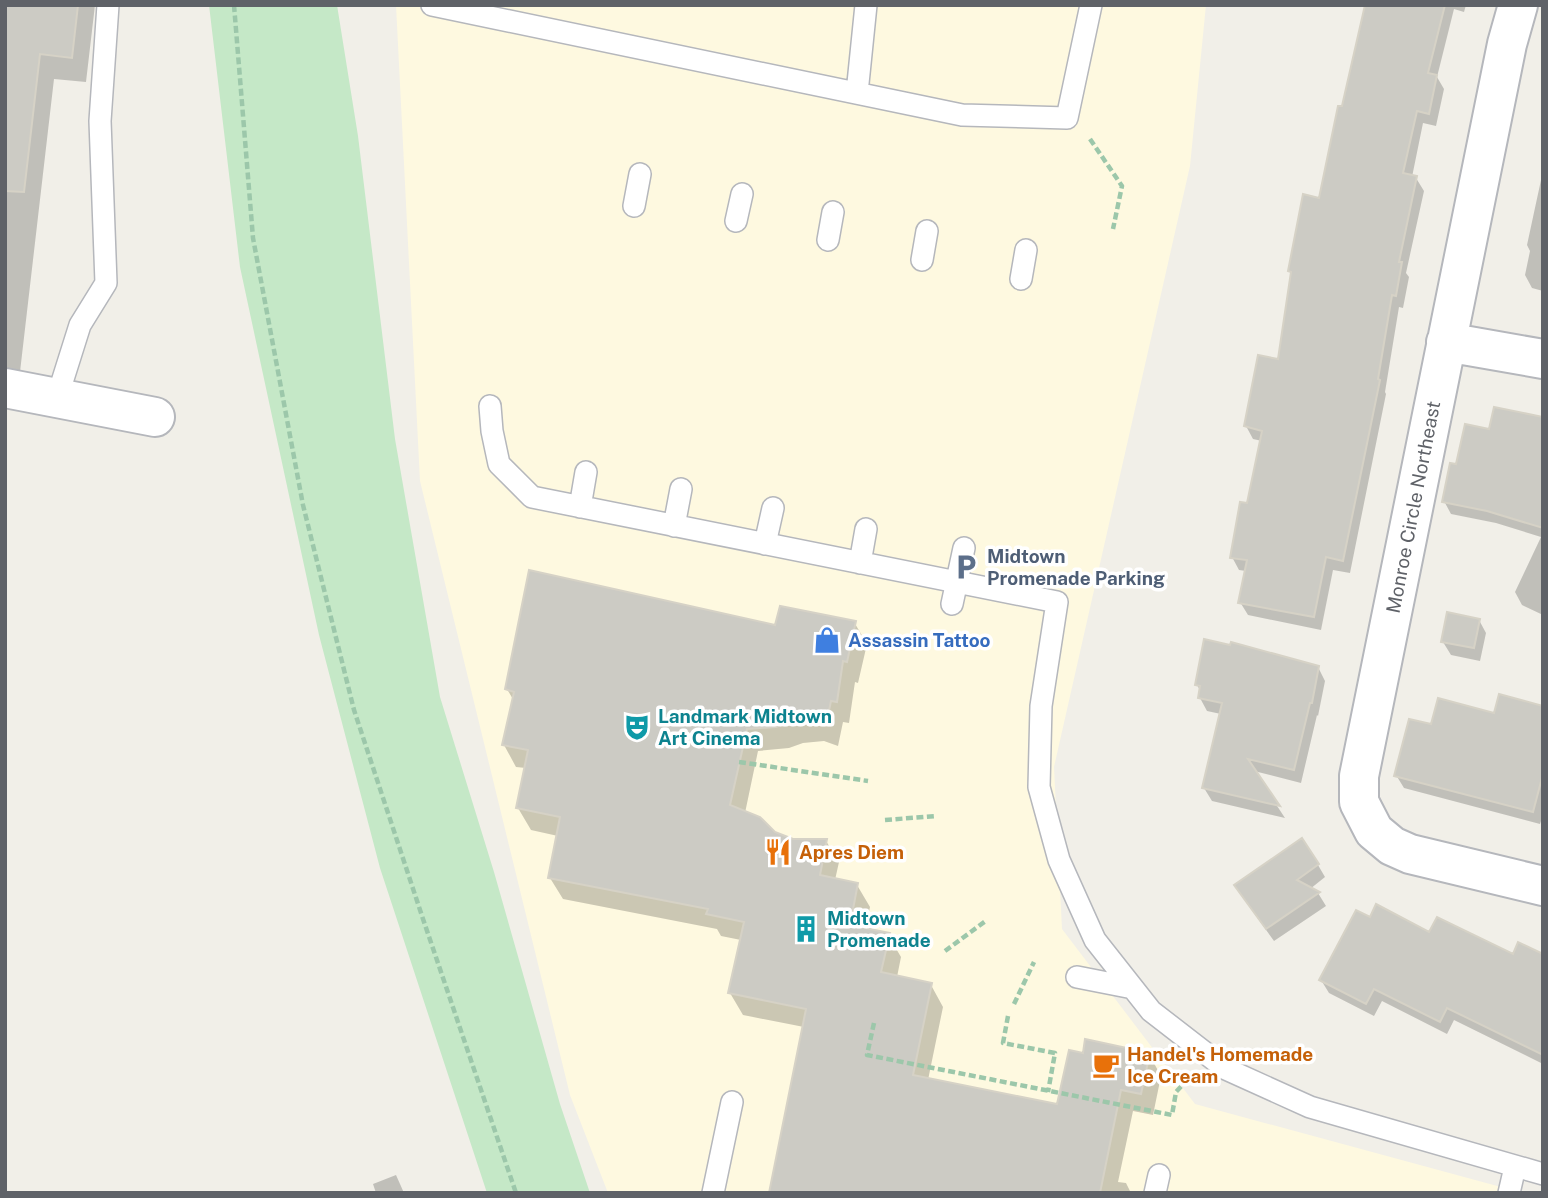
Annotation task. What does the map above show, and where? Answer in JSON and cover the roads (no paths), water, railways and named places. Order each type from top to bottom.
[{"type":"street","name":"Monroe Circle Northeast","points":[[1518,5],[1507,44],[1359,776],[1359,802],[1374,831],[1392,846],[1410,854],[1543,886]]},
{"type":"street","points":[[1446,342],[1543,359]]},
{"type":"street","points":[[5,388],[155,417]]},
{"type":"lane","points":[[57,398],[80,325],[106,283],[100,121],[108,5]]},
{"type":"lane","points":[[432,5],[962,115],[1067,118],[1091,5]]},
{"type":"lane","points":[[857,93],[866,5]]},
{"type":"lane","points":[[634,206],[640,174]]},
{"type":"lane","points":[[736,221],[742,194]]},
{"type":"lane","points":[[828,240],[833,212]]},
{"type":"lane","points":[[922,260],[927,230]]},
{"type":"lane","points":[[1021,279],[1026,250]]},
{"type":"lane","points":[[490,406],[499,464],[532,497],[1057,603],[1041,706],[1039,787],[1059,860],[1095,940],[1151,1012],[1226,1069],[1310,1107],[1543,1174]]},
{"type":"lane","points":[[580,507],[586,472]]},
{"type":"lane","points":[[674,526],[681,489]]},
{"type":"lane","points":[[765,544],[773,508]]},
{"type":"lane","points":[[860,563],[866,528]]},
{"type":"lane","points":[[951,604],[964,548]]},
{"type":"lane","points":[[1077,977],[1133,988]]},
{"type":"lane","points":[[713,1193],[732,1102]]},
{"type":"lane","points":[[1509,1193],[1515,1167]]},
{"type":"place","name":"Midtown Promenade Parking","points":[[966,567]]},
{"type":"place","name":"Assassin Tattoo","points":[[827,640]]},
{"type":"place","name":"Landmark Midtown Art Cinema","points":[[637,727]]},
{"type":"place","name":"Apres Diem","points":[[778,852]]},
{"type":"place","name":"Midtown Promenade","points":[[806,929]]},
{"type":"place","name":"Handel's Homemade Ice Cream","points":[[1106,1065]]}]
